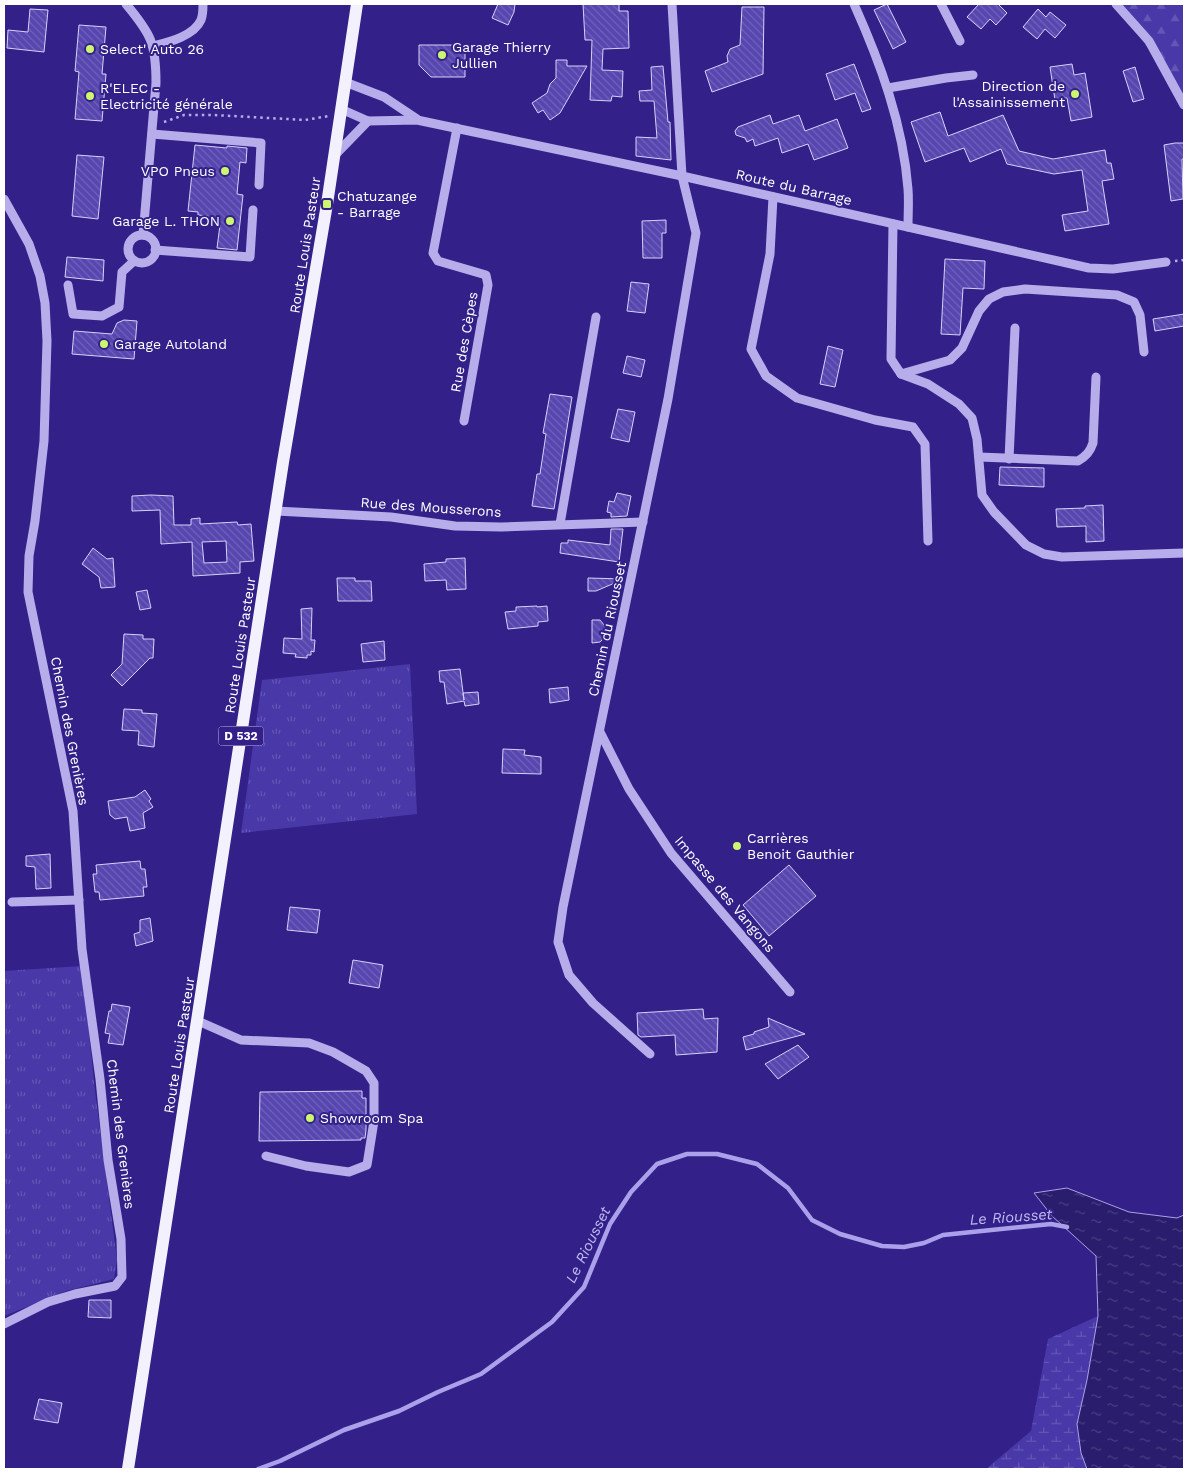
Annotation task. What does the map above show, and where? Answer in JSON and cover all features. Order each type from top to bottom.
[{"type":"main road","name":"Route Louis Pasteur","points":[[128,1469],[276,510],[357,4]]},
{"type":"street","points":[[126,4],[144,26],[156,58],[156,83],[143,235]]},
{"type":"street","points":[[153,46],[165,43],[194,30],[201,19],[203,4]]},
{"type":"street","name":"Chemin du Riousset","points":[[650,1054],[593,1003],[569,975],[558,942],[563,907],[668,399],[696,233],[682,176],[672,4]]},
{"type":"street","points":[[854,4],[888,88],[901,138],[908,189],[908,227]]},
{"type":"street","points":[[940,4],[960,41]]},
{"type":"street","points":[[1116,4],[1149,41],[1184,105]]},
{"type":"street","points":[[888,88],[973,75]]},
{"type":"street","name":"Route du Barrage","points":[[345,82],[384,97],[417,120]]},
{"type":"street","name":"Route du Barrage","points":[[340,112],[368,121],[417,120],[457,128],[682,176],[1089,268],[1112,269],[1166,262]]},
{"type":"street","points":[[334,156],[368,121]]},
{"type":"street","name":"Rue des Cèpes","points":[[457,128],[433,253],[438,261],[486,275],[488,285],[464,421]]},
{"type":"street","points":[[152,131],[261,143],[259,185]]},
{"type":"street","points":[[773,197],[770,254],[751,349],[766,376],[797,398],[875,420],[913,427],[925,444],[928,541]]},
{"type":"street","name":"Chemin des Grenières","points":[[4,199],[29,244],[40,276],[45,303],[48,342],[44,440],[29,556],[28,592],[73,811],[82,949],[100,1079],[108,1160],[121,1239],[122,1277],[115,1286],[75,1294],[48,1302],[4,1324]]},
{"type":"street","points":[[155,250],[250,257],[253,210]]},
{"type":"street","points":[[893,224],[891,359],[901,374],[928,384],[959,404],[972,418],[977,439],[982,495],[994,512],[1026,545],[1044,554],[1062,557],[1184,553]]},
{"type":"street","points":[[143,235],[150,237],[154,243],[155,250],[153,256],[148,261],[134,261],[128,253],[128,244],[134,237],[143,235]]},
{"type":"street","points":[[68,285],[73,314],[102,316],[119,307],[122,272],[134,261]]},
{"type":"street","points":[[901,374],[950,360],[962,348],[978,311],[989,300],[1002,292],[1025,290],[1118,295],[1134,302],[1140,315],[1144,352]]},
{"type":"street","points":[[560,524],[596,318]]},
{"type":"street","points":[[1009,459],[1015,328]]},
{"type":"street","points":[[979,457],[1078,461],[1090,452],[1093,443],[1096,377]]},
{"type":"street","name":"Rue des Mousserons","points":[[276,510],[391,517],[455,526],[502,527],[644,522]]},
{"type":"street","name":"Impasse des Vangons","points":[[600,732],[629,788],[671,853],[790,992]]},
{"type":"street","points":[[12,902],[79,900]]},
{"type":"street","points":[[198,1021],[241,1040],[309,1042],[333,1052],[366,1071],[374,1083],[374,1121],[367,1165],[349,1172],[306,1166],[266,1156]]},
{"type":"path","points":[[152,131],[184,115],[305,120],[340,112]]},
{"type":"green space","points":[[1115,4],[1184,4],[1184,96]]},
{"type":"green space","points":[[410,664],[417,814],[241,833],[262,680]]},
{"type":"green space","points":[[82,966],[95,1091],[117,1260],[114,1279],[66,1291],[4,1316],[4,971]]},
{"type":"green space","points":[[1098,1316],[1077,1424],[1081,1453],[1087,1469],[986,1469],[1031,1431],[1048,1339]]},
{"type":"water","points":[[1067,1188],[1129,1212],[1177,1218],[1184,1215],[1184,1469],[1087,1469],[1081,1453],[1077,1424],[1098,1316],[1096,1256],[1052,1216],[1034,1193]]},
{"type":"building","points":[[498,4],[515,4],[514,12],[508,25],[492,18]]},
{"type":"building","points":[[583,4],[619,4],[619,11],[628,11],[629,48],[603,49],[602,70],[623,71],[622,97],[612,96],[611,101],[590,100],[592,40],[585,40]]},
{"type":"building","points":[[887,4],[906,42],[893,49],[874,10]]},
{"type":"building","points":[[979,4],[998,4],[1007,13],[996,25],[990,19],[981,29],[967,17]]},
{"type":"building","points":[[742,7],[764,7],[763,74],[712,92],[705,71],[728,62],[727,56],[730,49],[740,45]]},
{"type":"building","points":[[30,9],[48,10],[44,52],[7,48],[8,30],[28,32]]},
{"type":"building","points":[[1038,9],[1046,17],[1050,12],[1066,25],[1055,38],[1045,29],[1037,39],[1023,27]]},
{"type":"building","points":[[79,25],[106,27],[102,74],[106,74],[102,121],[75,119],[79,72],[75,71]]},
{"type":"building","name":"Garage Thierry Jullien","points":[[419,45],[465,45],[465,77],[431,77],[419,65]]},
{"type":"building","points":[[556,60],[567,60],[567,66],[587,66],[560,113],[550,120],[543,110],[538,113],[532,103],[547,93],[550,84],[556,78]]},
{"type":"building","points":[[854,64],[871,109],[862,112],[855,93],[835,100],[826,74]]},
{"type":"building","points":[[1072,64],[1074,75],[1085,73],[1092,117],[1071,121],[1067,98],[1055,100],[1050,67]]},
{"type":"building","points":[[663,66],[668,122],[670,122],[671,160],[636,156],[636,137],[657,138],[654,101],[640,101],[639,91],[652,90],[651,67]]},
{"type":"building","points":[[1135,67],[1144,99],[1133,102],[1123,71]]},
{"type":"building","points":[[940,112],[948,136],[1003,115],[1019,151],[1053,159],[1105,150],[1107,163],[1111,163],[1114,179],[1102,181],[1109,224],[1065,231],[1062,215],[1088,211],[1082,170],[1054,174],[1007,164],[1001,149],[970,162],[964,148],[925,162],[911,122]]},
{"type":"building","points":[[770,115],[773,124],[799,115],[805,131],[837,119],[848,148],[814,160],[808,144],[782,153],[778,138],[755,146],[753,139],[747,142],[745,138],[736,135],[735,131],[738,127]]},
{"type":"building","points":[[1184,143],[1184,159],[1182,159],[1183,199],[1171,201],[1164,145]]},
{"type":"building","points":[[195,145],[247,148],[246,163],[240,162],[237,194],[243,195],[237,250],[217,248],[220,225],[208,224],[208,216],[188,211]]},
{"type":"building","points":[[77,155],[104,157],[98,219],[72,216]]},
{"type":"building","points":[[666,220],[666,233],[662,233],[662,258],[643,258],[642,221]]},
{"type":"building","points":[[67,257],[104,260],[103,281],[65,277]]},
{"type":"building","points":[[945,259],[985,261],[984,289],[963,288],[960,335],[941,334]]},
{"type":"building","points":[[631,282],[649,284],[645,313],[627,311]]},
{"type":"building","points":[[1184,314],[1184,326],[1155,331],[1153,319]]},
{"type":"building","name":"Garage Autoland","points":[[124,320],[137,321],[134,359],[72,354],[74,331],[112,334],[117,323]]},
{"type":"building","points":[[828,346],[843,350],[835,387],[820,384]]},
{"type":"building","points":[[627,356],[645,360],[641,377],[623,373]]},
{"type":"building","points":[[550,394],[572,397],[554,509],[532,506],[537,474],[540,474],[546,434],[543,433]]},
{"type":"building","points":[[618,409],[635,412],[629,442],[611,438]]},
{"type":"building","points":[[1000,467],[1044,468],[1044,487],[999,485]]},
{"type":"building","points":[[617,493],[631,496],[627,516],[611,517],[611,513],[607,512],[609,501],[614,502]]},
{"type":"building","points":[[132,496],[173,496],[174,525],[191,525],[191,519],[200,518],[200,524],[237,522],[238,525],[251,524],[254,561],[240,562],[240,573],[193,576],[192,542],[161,544],[160,510],[132,511]],"holes":[[[226,541],[227,562],[204,563],[202,542]]]},
{"type":"building","points":[[1103,505],[1104,541],[1086,542],[1086,526],[1057,527],[1056,509]]},
{"type":"building","points":[[611,529],[623,529],[619,562],[560,553],[561,543],[568,543],[568,540],[610,545]]},
{"type":"building","points":[[93,548],[107,559],[113,558],[115,587],[101,588],[99,577],[82,564]]},
{"type":"building","points":[[465,558],[466,589],[447,590],[446,580],[425,581],[424,564],[446,562],[446,559]]},
{"type":"building","points":[[337,578],[355,578],[355,581],[371,581],[372,601],[338,601]]},
{"type":"building","points":[[588,578],[624,579],[596,591],[588,591]]},
{"type":"building","points":[[147,590],[151,608],[140,610],[136,592]]},
{"type":"building","points":[[547,606],[548,621],[538,622],[538,626],[508,629],[505,612],[516,611],[516,607]]},
{"type":"building","points":[[312,608],[311,640],[315,640],[314,652],[311,651],[311,655],[307,655],[307,658],[295,657],[296,654],[283,653],[284,638],[302,639],[301,609]]},
{"type":"building","points":[[592,620],[600,620],[605,626],[603,639],[600,642],[592,643]]},
{"type":"building","points":[[124,634],[143,635],[143,639],[154,639],[153,658],[150,658],[122,686],[111,675],[122,664]]},
{"type":"building","points":[[384,641],[385,660],[363,662],[361,644]]},
{"type":"building","points":[[460,669],[463,693],[478,692],[479,704],[465,706],[464,701],[447,704],[444,682],[440,682],[439,671]]},
{"type":"building","points":[[568,687],[569,700],[550,703],[549,689]]},
{"type":"building","points":[[124,709],[142,710],[142,713],[157,714],[154,747],[138,745],[139,731],[122,730]]},
{"type":"building","points":[[503,749],[525,750],[524,755],[541,757],[541,774],[502,773]]},
{"type":"building","points":[[145,790],[151,799],[149,801],[153,807],[143,813],[145,828],[130,831],[127,817],[115,819],[110,815],[108,801],[135,797]]},
{"type":"building","points":[[50,854],[51,888],[36,889],[35,867],[26,866],[26,856]]},
{"type":"building","points":[[140,861],[141,869],[145,869],[147,887],[143,887],[144,896],[100,900],[99,892],[95,892],[93,874],[97,874],[96,865]]},
{"type":"building","points":[[789,865],[816,896],[769,936],[743,905]]},
{"type":"building","points":[[290,907],[320,910],[317,933],[287,930]]},
{"type":"building","points":[[150,918],[153,941],[136,946],[134,934],[140,932],[140,920]]},
{"type":"building","points":[[353,960],[383,965],[379,988],[349,983]]},
{"type":"building","points":[[112,1004],[130,1007],[123,1045],[108,1043],[110,1034],[105,1033]]},
{"type":"building","points":[[703,1009],[704,1019],[718,1018],[717,1052],[676,1055],[675,1035],[641,1037],[638,1035],[637,1013]]},
{"type":"building","points":[[768,1018],[805,1034],[746,1050],[743,1037],[769,1027]]},
{"type":"building","points":[[798,1045],[809,1057],[778,1079],[765,1064]]},
{"type":"building","name":"Showroom Spa","points":[[362,1091],[362,1098],[366,1098],[366,1130],[365,1138],[361,1138],[361,1140],[259,1141],[260,1092]]},
{"type":"building","points":[[89,1300],[111,1300],[111,1318],[88,1317]]},
{"type":"building","points":[[39,1399],[62,1403],[58,1423],[34,1419]]},
{"type":"waterway","name":"Le Riousset","points":[[258,1469],[280,1461],[344,1430],[399,1411],[481,1374],[552,1322],[584,1287],[610,1224],[631,1192],[657,1164],[687,1154],[717,1154],[757,1164],[788,1188],[812,1220],[840,1234],[882,1246],[904,1247],[924,1243],[943,1235],[1051,1224],[1067,1227]]},
{"type":"place","name":"Select' Auto 26","points":[[90,49]]},
{"type":"place","name":"Garage Thierry Jullien","points":[[442,55]]},
{"type":"place","name":"Direction de l'Assainissement","points":[[1075,94]]},
{"type":"place","name":"R'ELEC - Electricité générale","points":[[90,96]]},
{"type":"place","name":"VPO Pneus","points":[[225,171]]},
{"type":"place","name":"Chatuzange - Barrage","points":[[327,204]]},
{"type":"place","name":"Garage L. THON","points":[[230,221]]},
{"type":"place","name":"Garage Autoland","points":[[104,344]]},
{"type":"place","name":"Carrières Benoit Gauthier","points":[[737,846]]},
{"type":"place","name":"Showroom Spa","points":[[310,1118]]}]
